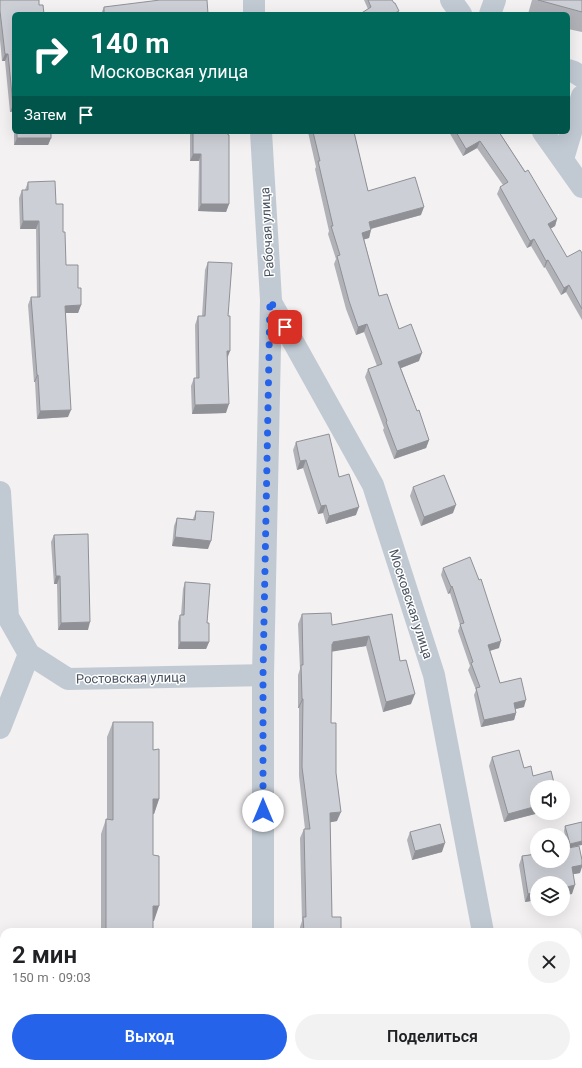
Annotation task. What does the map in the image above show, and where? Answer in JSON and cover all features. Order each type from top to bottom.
[{"type":"street","points":[[254,0],[254,12]]},
{"type":"street","points":[[451,0],[460,12]]},
{"type":"street","points":[[491,12],[495,0]]},
{"type":"street","points":[[570,71],[582,77]]},
{"type":"street","points":[[575,174],[582,96]]},
{"type":"street","name":"Рабочая улица","points":[[261,134],[270,300],[263,675],[263,928]]},
{"type":"street","points":[[545,134],[575,174]]},
{"type":"street","name":"Московская улица","points":[[270,300],[373,485],[434,675],[482,928]]},
{"type":"street","name":"Ростовская улица","points":[[0,492],[8,617],[29,654],[68,679],[263,675]]},
{"type":"street","points":[[0,728],[29,654]]},
{"type":"building","points":[[0,0],[39,0],[39,5],[43,5],[44,12],[12,12],[12,95],[8,54],[5,54]]},
{"type":"building","points":[[160,0],[207,0],[208,12],[104,12],[104,7]]},
{"type":"building","points":[[368,0],[392,0],[399,11],[363,12],[371,7]]},
{"type":"building","points":[[538,0],[582,0],[582,12]]},
{"type":"building","points":[[17,134],[51,134],[51,138],[17,138]]},
{"type":"building","points":[[193,134],[229,135],[229,204],[201,204],[201,154],[193,154]]},
{"type":"building","points":[[313,134],[354,134],[368,191],[415,177],[424,207],[369,222],[371,230],[362,233],[379,296],[387,294],[399,329],[411,324],[422,353],[398,362],[417,411],[419,410],[429,440],[397,451],[368,369],[382,364],[367,324],[358,327],[349,301],[337,256],[340,255],[331,226],[333,226],[318,161],[320,161]]},
{"type":"building","points":[[457,134],[500,134],[525,172],[528,170],[557,219],[548,224],[567,257],[580,250],[582,253],[582,309],[569,285],[564,288],[548,260],[546,261],[534,239],[530,241],[500,187],[508,182],[480,141],[466,149]]},
{"type":"building","points":[[55,181],[56,204],[63,204],[63,232],[65,232],[66,265],[78,265],[78,288],[81,288],[81,305],[65,306],[71,410],[40,411],[31,297],[40,297],[39,221],[23,221],[22,190],[28,190],[28,182]]},
{"type":"building","points":[[208,262],[232,263],[228,316],[230,316],[230,351],[227,351],[229,404],[195,405],[194,378],[199,378],[198,316],[205,316]]},
{"type":"building","points":[[329,434],[339,477],[349,474],[359,507],[329,516],[326,505],[321,506],[306,460],[300,461],[296,442]]},
{"type":"building","points":[[444,475],[456,505],[424,517],[413,487]]},
{"type":"building","points":[[196,511],[214,512],[211,541],[175,537],[177,518],[195,520]]},
{"type":"building","points":[[88,534],[90,622],[61,623],[60,576],[56,576],[54,535]]},
{"type":"building","points":[[470,557],[479,580],[481,579],[501,641],[488,645],[500,683],[521,678],[526,700],[514,703],[516,713],[484,720],[476,688],[480,687],[471,663],[473,662],[460,624],[464,623],[452,586],[451,587],[443,568]]},
{"type":"building","points":[[185,582],[210,584],[207,623],[209,623],[209,642],[180,642],[180,615],[184,615]]},
{"type":"building","points":[[331,613],[332,625],[392,614],[400,661],[406,660],[415,694],[386,702],[369,636],[333,642],[331,723],[336,723],[336,773],[341,812],[330,813],[332,917],[341,917],[341,928],[304,928],[303,917],[306,917],[304,829],[310,829],[302,767],[302,614]]},
{"type":"building","points":[[113,722],[153,722],[153,750],[159,749],[159,799],[153,799],[153,855],[159,856],[159,906],[153,906],[153,928],[106,928],[106,819],[113,820]]},
{"type":"building","points":[[519,750],[524,768],[531,766],[533,776],[551,771],[553,780],[530,780],[530,808],[508,814],[492,757]]},
{"type":"building","points":[[582,822],[582,841],[570,844],[570,828],[566,828],[565,826]]},
{"type":"building","points":[[440,824],[445,843],[415,851],[410,832]]},
{"type":"building","points":[[579,846],[582,860],[582,865],[572,867],[575,885],[570,886],[570,876],[530,876],[530,894],[528,894],[522,856],[530,855],[530,868],[570,868],[570,848]]},
{"type":"route","points":[[263,811],[263,675],[270,300],[285,327]]}]
